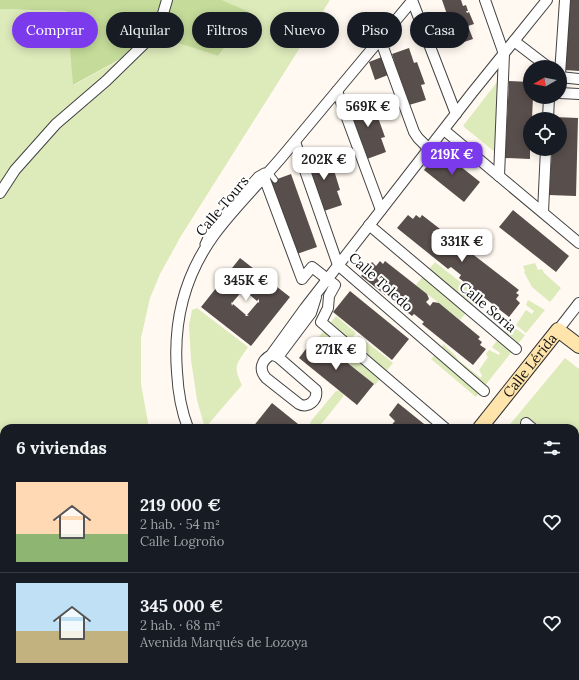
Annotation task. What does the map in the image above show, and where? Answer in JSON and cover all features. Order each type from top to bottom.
[{"type":"street","points":[[0,192],[16,170],[56,124],[106,81],[144,44],[162,17],[167,0]]},
{"type":"street","points":[[412,0],[456,114]]},
{"type":"street","name":"Calle Tours","points":[[402,12],[412,0]]},
{"type":"street","points":[[485,0],[504,54],[499,176]]},
{"type":"street","points":[[275,356],[316,390],[316,396],[308,405],[302,406],[299,404],[263,374],[261,371],[262,366],[267,358],[275,356],[304,308],[381,210],[431,151],[456,114],[547,0]]},
{"type":"street","points":[[561,60],[565,0]]},
{"type":"street","points":[[514,41],[539,60]]},
{"type":"street","name":"Calle Tours","points":[[187,424],[180,402],[178,386],[176,334],[181,307],[198,259],[214,234],[236,207],[269,176],[373,48]]},
{"type":"street","points":[[383,48],[414,132],[431,151]]},
{"type":"street","points":[[567,76],[579,79]]},
{"type":"street","points":[[337,91],[381,210]]},
{"type":"street","points":[[567,93],[579,94]]},
{"type":"street","points":[[444,130],[579,243]]},
{"type":"street","name":"Calle Toledo","points":[[295,142],[338,265],[484,391]]},
{"type":"street","points":[[542,212],[546,156]]},
{"type":"street","points":[[269,176],[302,278],[312,267],[335,285],[329,296],[328,308],[321,322],[440,424]]},
{"type":"street","name":"Calle Soria","points":[[369,225],[516,349]]},
{"type":"street","name":"Calle Lérida","points":[[483,424],[579,303]]},
{"type":"street","points":[[558,330],[579,346]]},
{"type":"green space","points":[[0,0],[222,0],[249,12],[192,12],[192,47],[184,45],[184,12],[106,12],[106,48],[140,48],[73,85],[70,48],[98,48],[98,12],[0,10]]},
{"type":"green space","points":[[222,0],[330,0],[322,12],[270,12],[270,48],[300,48],[181,236],[160,274],[150,298],[141,338],[141,384],[148,424],[0,424],[0,10],[67,11],[12,12],[12,48],[70,48],[74,85],[141,48],[184,48],[184,45],[218,56],[224,48],[262,48],[262,12],[247,12]]},
{"type":"green space","points":[[194,48],[224,48],[218,56]]},
{"type":"green space","points":[[497,82],[496,153],[463,126]]},
{"type":"green space","points":[[435,262],[479,297],[460,320],[416,285]]},
{"type":"green space","points":[[535,263],[538,270],[542,269],[544,273],[561,288],[550,302],[532,287],[524,272],[523,266]]},
{"type":"green space","points":[[528,300],[545,310],[526,333],[516,325],[526,310],[532,314],[534,311],[526,305]]},
{"type":"green space","points":[[197,308],[248,347],[237,365],[237,373],[242,385],[208,424],[204,424],[197,400],[191,360],[189,325],[192,310]]},
{"type":"green space","points":[[336,316],[356,333],[339,355],[318,338]]},
{"type":"green space","points":[[510,325],[525,335],[476,397],[431,359],[444,344],[458,360],[481,378],[482,375],[479,370],[488,357],[486,354],[489,350],[499,355],[500,353],[492,347]]},
{"type":"green space","points":[[359,336],[393,363],[375,385],[341,357]]},
{"type":"green space","points":[[565,358],[579,369],[579,424],[510,424]]},
{"type":"green space","points":[[336,391],[343,394],[343,397],[321,424],[310,424]]},
{"type":"building","points":[[442,0],[461,0],[463,6],[466,5],[468,11],[466,12],[446,12]]},
{"type":"building","points":[[570,0],[579,0],[579,71],[567,70],[567,60],[566,60]]},
{"type":"building","points":[[469,12],[474,24],[469,26]]},
{"type":"building","points":[[469,29],[473,39],[469,40]]},
{"type":"building","points":[[409,48],[414,63],[417,62],[425,84],[421,85],[426,100],[409,105],[405,93],[402,94],[392,67],[395,64],[392,54]]},
{"type":"building","points":[[382,57],[388,75],[375,80],[369,62]]},
{"type":"building","points":[[509,81],[523,82],[523,104],[533,104],[532,112],[523,112],[523,156],[530,156],[530,159],[505,158]]},
{"type":"building","points":[[368,98],[374,113],[376,112],[385,137],[381,138],[386,152],[367,159],[363,145],[360,146],[351,121],[354,119],[349,104]]},
{"type":"building","points":[[567,118],[578,118],[576,196],[549,195],[552,156],[567,156]]},
{"type":"building","points":[[440,150],[480,182],[464,202],[424,170]]},
{"type":"building","points":[[324,151],[330,168],[333,167],[340,190],[337,191],[342,205],[324,211],[321,199],[317,200],[306,157]]},
{"type":"building","points":[[291,174],[317,247],[294,255],[269,182]]},
{"type":"building","points":[[513,210],[569,256],[556,272],[499,227]]},
{"type":"building","points":[[408,215],[413,219],[416,215],[420,218],[422,215],[519,290],[516,293],[519,295],[516,299],[520,303],[509,317],[459,278],[461,275],[451,267],[448,269],[397,228]]},
{"type":"building","points":[[240,258],[290,297],[251,346],[201,307]],"holes":[[[246,288],[244,290],[257,301],[259,299],[259,303],[258,302],[247,315],[249,316],[245,316],[246,315],[233,304],[232,306],[231,302],[232,303],[243,290],[242,289]]]},
{"type":"building","points":[[380,261],[383,264],[385,261],[427,294],[429,299],[426,302],[430,306],[433,302],[439,303],[480,337],[478,339],[482,342],[480,345],[486,349],[473,365],[422,324],[424,322],[414,314],[412,316],[361,276],[372,262],[376,266]]},
{"type":"building","points":[[350,291],[409,339],[392,360],[333,312]]},
{"type":"building","points":[[315,337],[374,384],[357,405],[299,358]]},
{"type":"building","points":[[272,403],[298,424],[255,424]]},
{"type":"building","points":[[398,403],[424,424],[392,424],[395,421],[389,415]]}]
